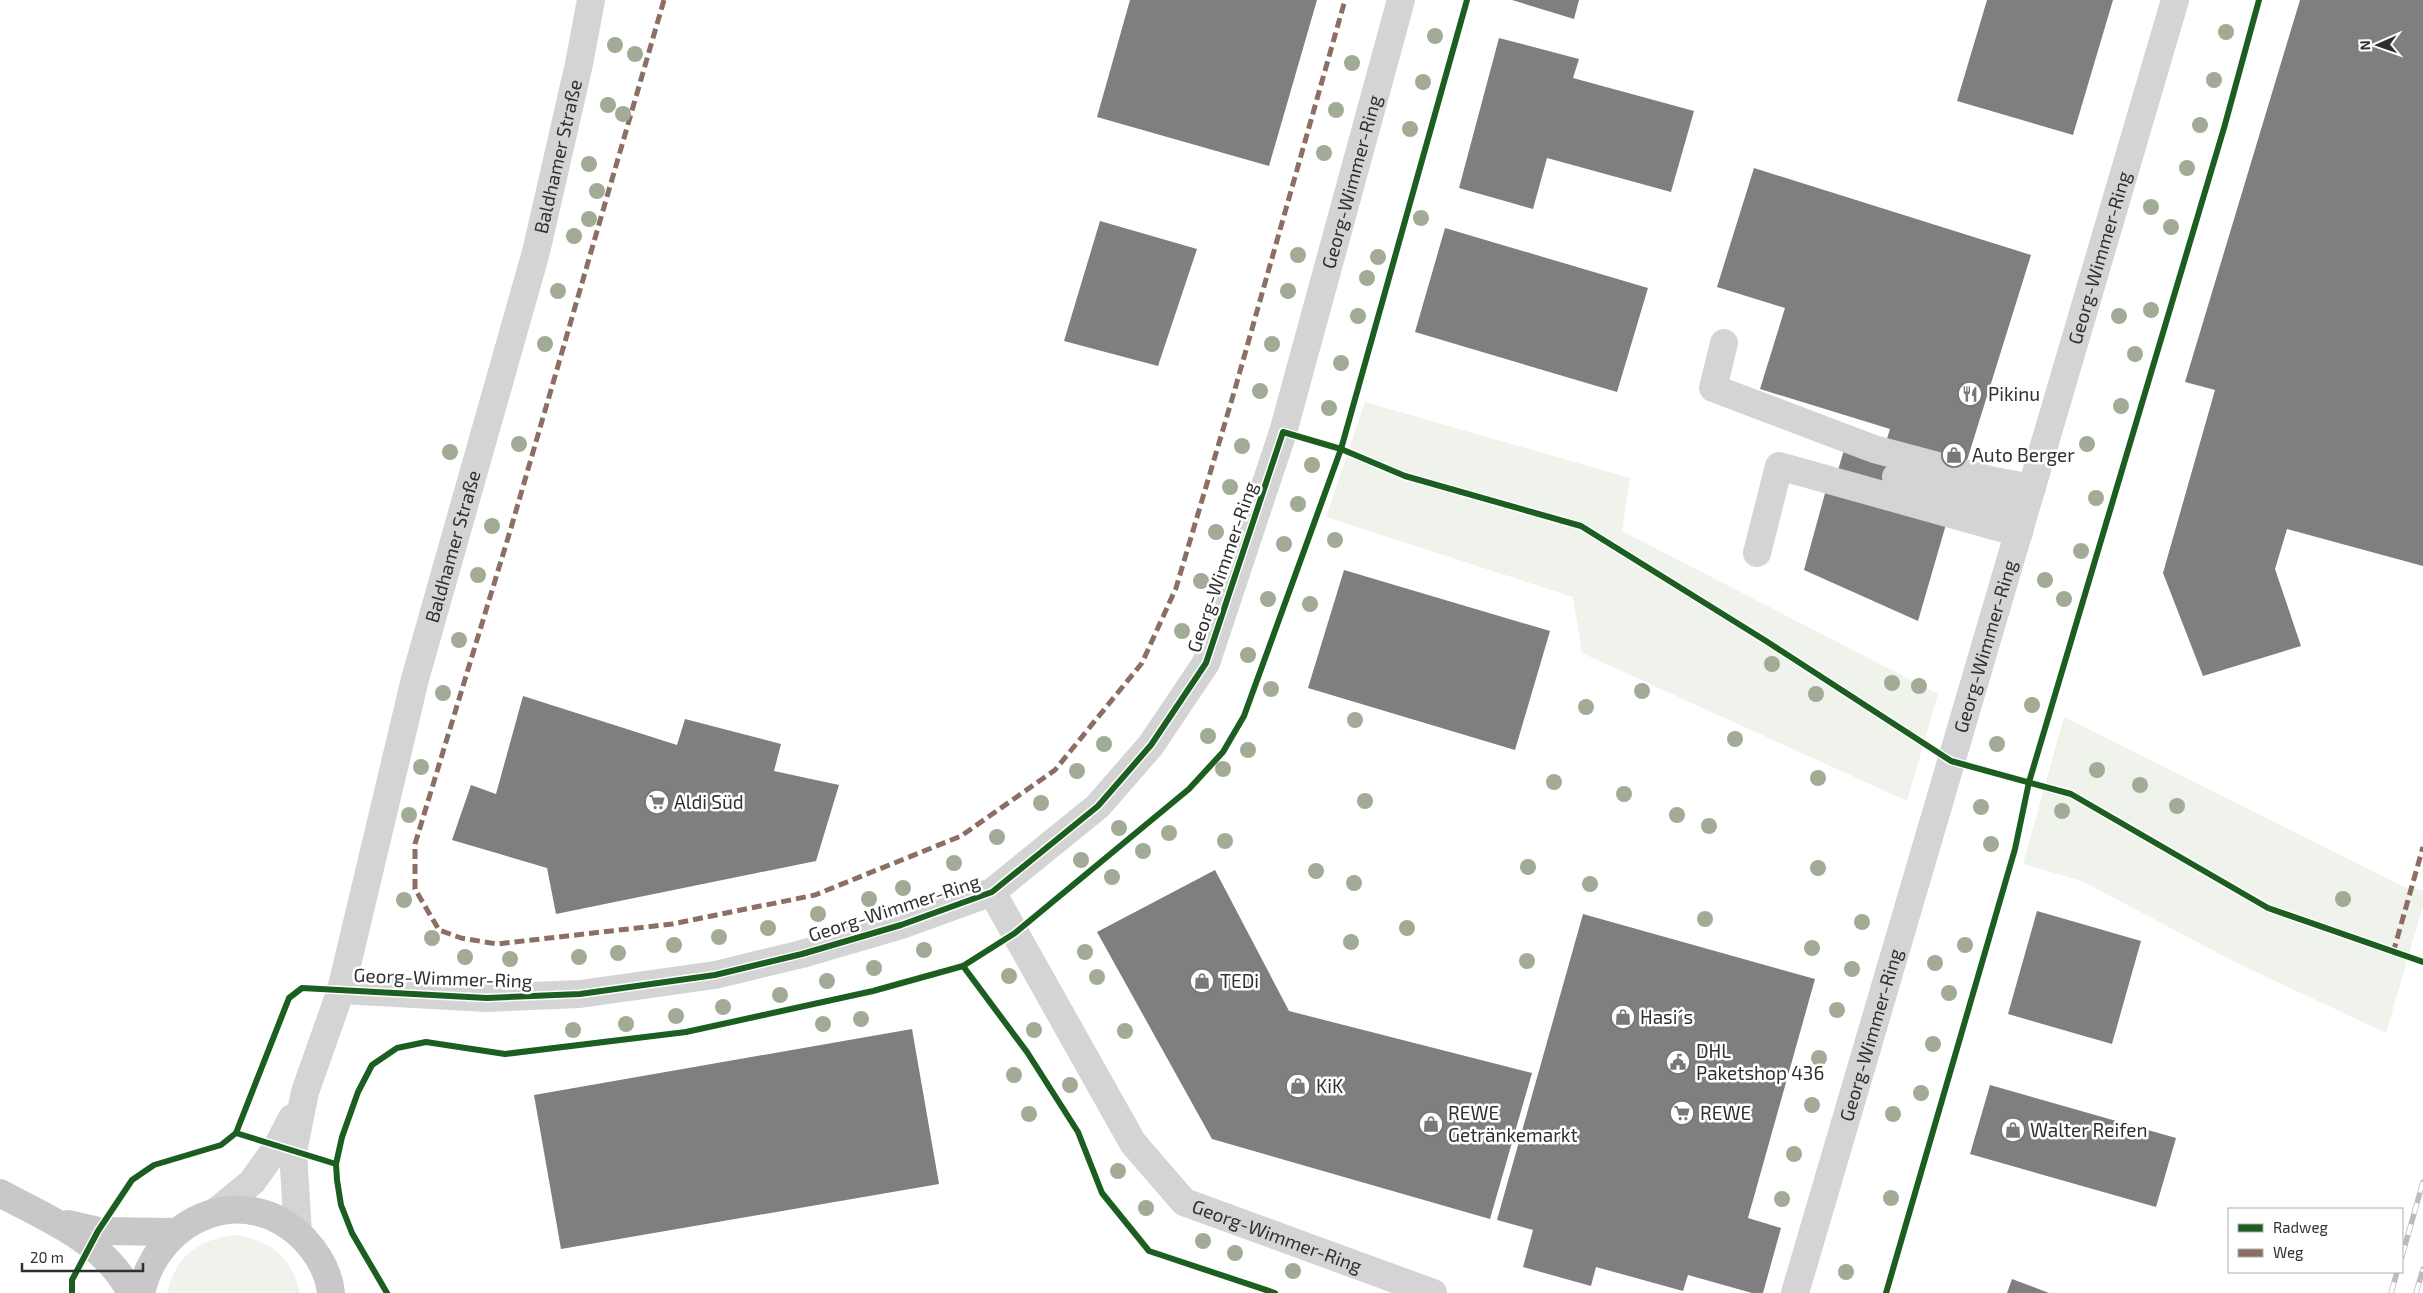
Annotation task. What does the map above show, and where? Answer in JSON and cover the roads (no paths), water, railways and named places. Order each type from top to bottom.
[{"type":"main road","points":[[0,1193],[57,1222],[99,1250],[123,1276],[131,1293]]},
{"type":"main road","points":[[141,1293],[153,1259],[176,1232],[194,1220],[214,1213],[232,1210],[266,1216],[298,1233],[312,1248],[323,1266],[331,1293]]},
{"type":"main road","points":[[57,1222],[98,1230],[176,1232]]},
{"type":"street","name":"Baldhamer Straße","points":[[298,1233],[293,1152],[306,1092],[340,990],[415,679],[536,252],[579,64],[591,0]]},
{"type":"street","name":"Georg-Wimmer-Ring","points":[[340,990],[487,998],[580,994],[715,975],[802,954],[901,925],[992,892],[1098,806],[1151,745],[1206,662],[1283,432],[1402,0]]},
{"type":"street","name":"Georg-Wimmer-Ring","points":[[1795,1293],[2175,0]]},
{"type":"street","points":[[1724,343],[1713,388],[1874,448],[1994,481],[2025,512]]},
{"type":"street","points":[[1757,553],[1779,466],[2025,512]]},
{"type":"street","points":[[1896,477],[2025,512]]},
{"type":"street","name":"Georg-Wimmer-Ring","points":[[992,892],[1133,1143],[1184,1202],[1434,1293]]},
{"type":"street","name":"Baldhamer Straße","points":[[214,1213],[252,1182],[277,1147],[306,1092]]},
{"type":"railway","points":[[2403,1252],[2423,1182]]},
{"type":"railway","points":[[2416,1293],[2423,1269]]},
{"type":"railway","points":[[2391,1293],[2397,1273]]},
{"type":"place","name":"Pikinu","points":[[1970,394]]},
{"type":"place","name":"Auto Berger","points":[[1954,455]]},
{"type":"place","name":"Aldi Süd","points":[[657,802]]},
{"type":"place","name":"TEDi","points":[[1202,981]]},
{"type":"place","name":"Hasi´s","points":[[1623,1017]]},
{"type":"place","name":"DHL Paketshop 436","points":[[1678,1062]]},
{"type":"place","name":"KiK","points":[[1298,1086]]},
{"type":"place","name":"REWE","points":[[1682,1113]]},
{"type":"place","name":"REWE Getränkemarkt","points":[[1431,1124]]},
{"type":"place","name":"Walter Reifen","points":[[2013,1130]]}]
